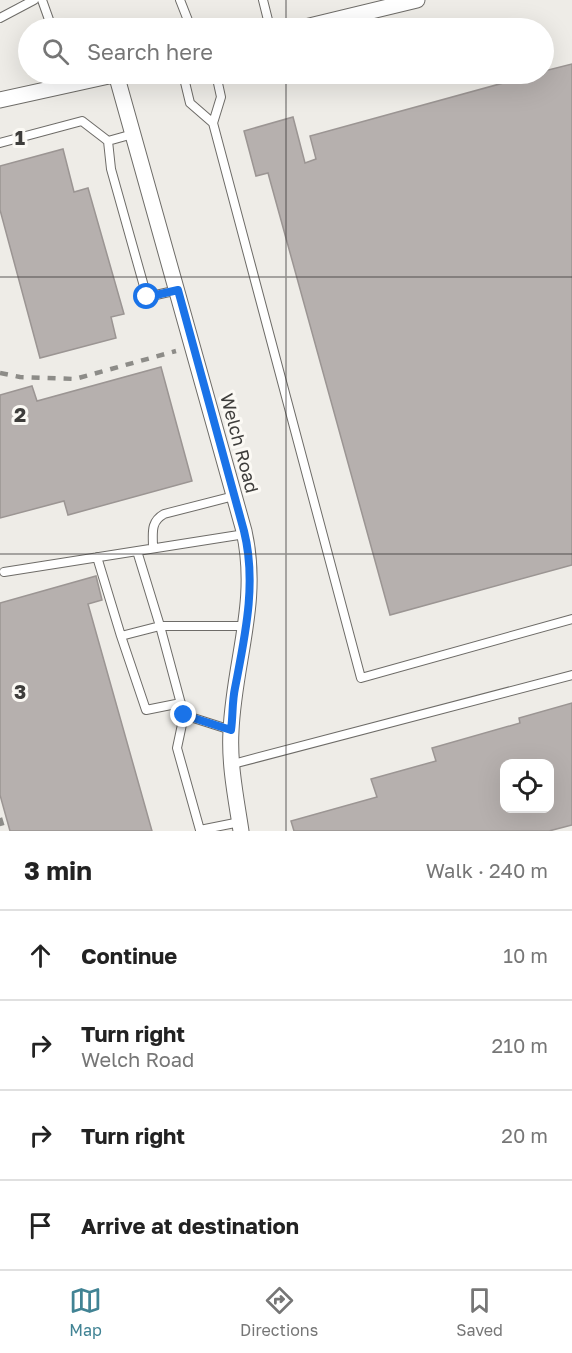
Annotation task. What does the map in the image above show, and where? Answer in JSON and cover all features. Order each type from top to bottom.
[{"type":"street","points":[[342,18],[417,0]]},
{"type":"street","points":[[0,100],[54,84]]},
{"type":"street","name":"Welch Road","points":[[120,84],[250,559],[246,626],[234,691],[231,730],[240,826]]},
{"type":"lane","points":[[0,18],[34,0]]},
{"type":"lane","points":[[42,0],[48,18]]},
{"type":"lane","points":[[180,0],[187,18]]},
{"type":"lane","points":[[263,0],[268,18]]},
{"type":"lane","points":[[185,84],[190,103],[213,123]]},
{"type":"lane","points":[[218,84],[221,97],[213,123],[361,678],[572,619]]},
{"type":"lane","points":[[0,143],[82,121],[108,141],[111,169],[147,297],[178,290]]},
{"type":"lane","points":[[108,141],[133,134]]},
{"type":"lane","points":[[153,548],[153,523],[157,518],[164,514],[234,496]]},
{"type":"lane","points":[[4,572],[245,534]]},
{"type":"lane","points":[[137,551],[184,715],[177,748],[200,830],[240,826]]},
{"type":"lane","points":[[97,557],[146,710],[181,703]]},
{"type":"lane","points":[[121,636],[160,626],[246,626]]},
{"type":"lane","points":[[233,764],[572,675]]},
{"type":"lane","points":[[184,715],[231,730]]},
{"type":"building","points":[[572,64],[572,565],[390,615],[268,173],[256,176],[244,131],[293,117],[305,163],[316,159],[310,136],[500,84],[554,84],[554,68]]},
{"type":"building","points":[[63,149],[74,192],[88,188],[124,314],[111,317],[116,338],[40,358],[0,210],[0,166]]},
{"type":"building","points":[[161,367],[192,481],[68,515],[64,501],[0,518],[0,395],[32,386],[37,401]]},
{"type":"building","points":[[96,576],[102,600],[88,604],[152,831],[10,831],[0,795],[0,603]]},
{"type":"building","points":[[572,703],[572,825],[549,831],[294,831],[291,821],[377,797],[371,779],[436,761],[432,748],[520,723],[519,718]]},
{"type":"railway","points":[[0,373],[20,377],[75,379],[176,351]]},
{"type":"railway","points":[[0,818],[4,831]]},
{"type":"route","points":[[147,297],[178,290],[250,559],[250,584],[243,648],[234,691],[231,730],[184,715]]}]
